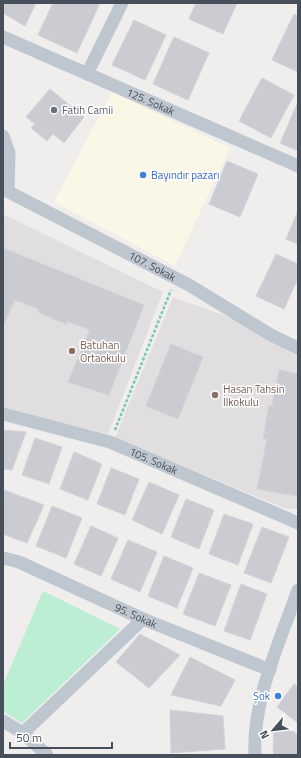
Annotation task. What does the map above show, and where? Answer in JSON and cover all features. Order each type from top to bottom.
[{"type":"street","points":[[87,74],[122,3]]},
{"type":"street","name":"125. Sokak","points":[[3,36],[298,166]]},
{"type":"street","points":[[3,136],[9,153],[6,190]]},
{"type":"street","name":"107. Sokak","points":[[6,190],[176,278],[271,335],[298,348]]},
{"type":"street","name":"105. Sokak","points":[[3,414],[110,442],[298,523]]},
{"type":"street","name":"95. Sokak","points":[[3,558],[19,562],[143,620],[270,670]]},
{"type":"street","points":[[255,755],[254,736],[270,670],[298,590]]},
{"type":"street","points":[[23,733],[143,620]]},
{"type":"street","points":[[3,721],[23,733],[47,755]]},
{"type":"path","points":[[110,442],[176,278]]},
{"type":"shaded area","name":"Bayındır pazarı","points":[[112,92],[230,148],[175,266],[54,202]]},
{"type":"shaded area","name":"Batuhan Ortaokulu","points":[[3,214],[163,292],[108,434],[3,409]]},
{"type":"shaded area","name":"Hasan Tahsin İlkokulu","points":[[173,297],[242,322],[298,353],[298,509],[286,509],[115,438]]},
{"type":"green space","points":[[43,591],[120,629],[22,723],[3,711],[3,685]]},
{"type":"building","points":[[3,3],[36,3],[25,26],[3,13]]},
{"type":"building","points":[[53,3],[100,3],[77,53],[38,35]]},
{"type":"building","points":[[196,3],[237,3],[223,34],[189,19]]},
{"type":"building","points":[[294,14],[298,16],[298,72],[272,60]]},
{"type":"building","points":[[134,20],[166,35],[145,80],[112,65]]},
{"type":"building","points":[[174,37],[209,53],[188,100],[153,84]]},
{"type":"building","points":[[262,78],[294,95],[271,138],[239,121]]},
{"type":"building","name":"Fatih Camii","points":[[50,89],[84,117],[64,143],[53,134],[47,141],[31,128],[35,124],[26,117]]},
{"type":"building","points":[[298,102],[298,151],[280,143]]},
{"type":"building","points":[[227,161],[258,174],[240,217],[209,204]]},
{"type":"building","points":[[298,211],[298,244],[286,239]]},
{"type":"building","points":[[3,248],[144,305],[109,395],[68,382],[90,330],[67,321],[66,324],[38,312],[39,309],[15,300],[3,326]]},
{"type":"building","points":[[276,254],[298,264],[298,278],[284,309],[256,296]]},
{"type":"building","points":[[171,344],[203,357],[178,419],[146,406]]},
{"type":"building","points":[[279,370],[298,374],[297,496],[257,489],[267,439],[263,439],[269,405],[272,406]]},
{"type":"building","points":[[3,430],[26,432],[12,470],[3,469]]},
{"type":"building","points":[[35,438],[62,447],[49,484],[22,475]]},
{"type":"building","points":[[74,452],[102,464],[88,500],[60,489]]},
{"type":"building","points":[[111,468],[139,479],[125,515],[97,504]]},
{"type":"building","points":[[149,482],[179,495],[162,534],[132,520]]},
{"type":"building","points":[[4,490],[44,505],[27,543],[3,534]]},
{"type":"building","points":[[186,499],[214,510],[199,549],[171,537]]},
{"type":"building","points":[[52,506],[82,518],[66,558],[36,546]]},
{"type":"building","points":[[224,514],[253,524],[238,565],[209,554]]},
{"type":"building","points":[[91,526],[118,538],[101,576],[74,564]]},
{"type":"building","points":[[262,527],[289,537],[271,583],[244,573]]},
{"type":"building","points":[[128,540],[157,552],[140,592],[111,579]]},
{"type":"building","points":[[164,556],[193,568],[177,608],[148,596]]},
{"type":"building","points":[[199,573],[231,585],[215,626],[183,614]]},
{"type":"building","points":[[241,584],[267,594],[250,640],[224,631]]},
{"type":"building","points":[[140,634],[180,655],[149,688],[116,662]]},
{"type":"building","points":[[190,657],[235,680],[221,706],[171,695]]},
{"type":"building","points":[[294,684],[298,687],[298,723],[277,707]]},
{"type":"building","points":[[170,710],[223,716],[225,749],[171,753]]},
{"type":"building","points":[[279,721],[298,735],[298,755],[274,755],[274,727]]},
{"type":"place","name":"Fatih Camii","points":[[54,110]]},
{"type":"place","name":"Bayındır pazarı","points":[[143,175]]},
{"type":"place","name":"Batuhan Ortaokulu","points":[[72,351]]},
{"type":"place","name":"Hasan Tahsin İlkokulu","points":[[215,395]]},
{"type":"place","name":"Şok","points":[[278,696]]}]
